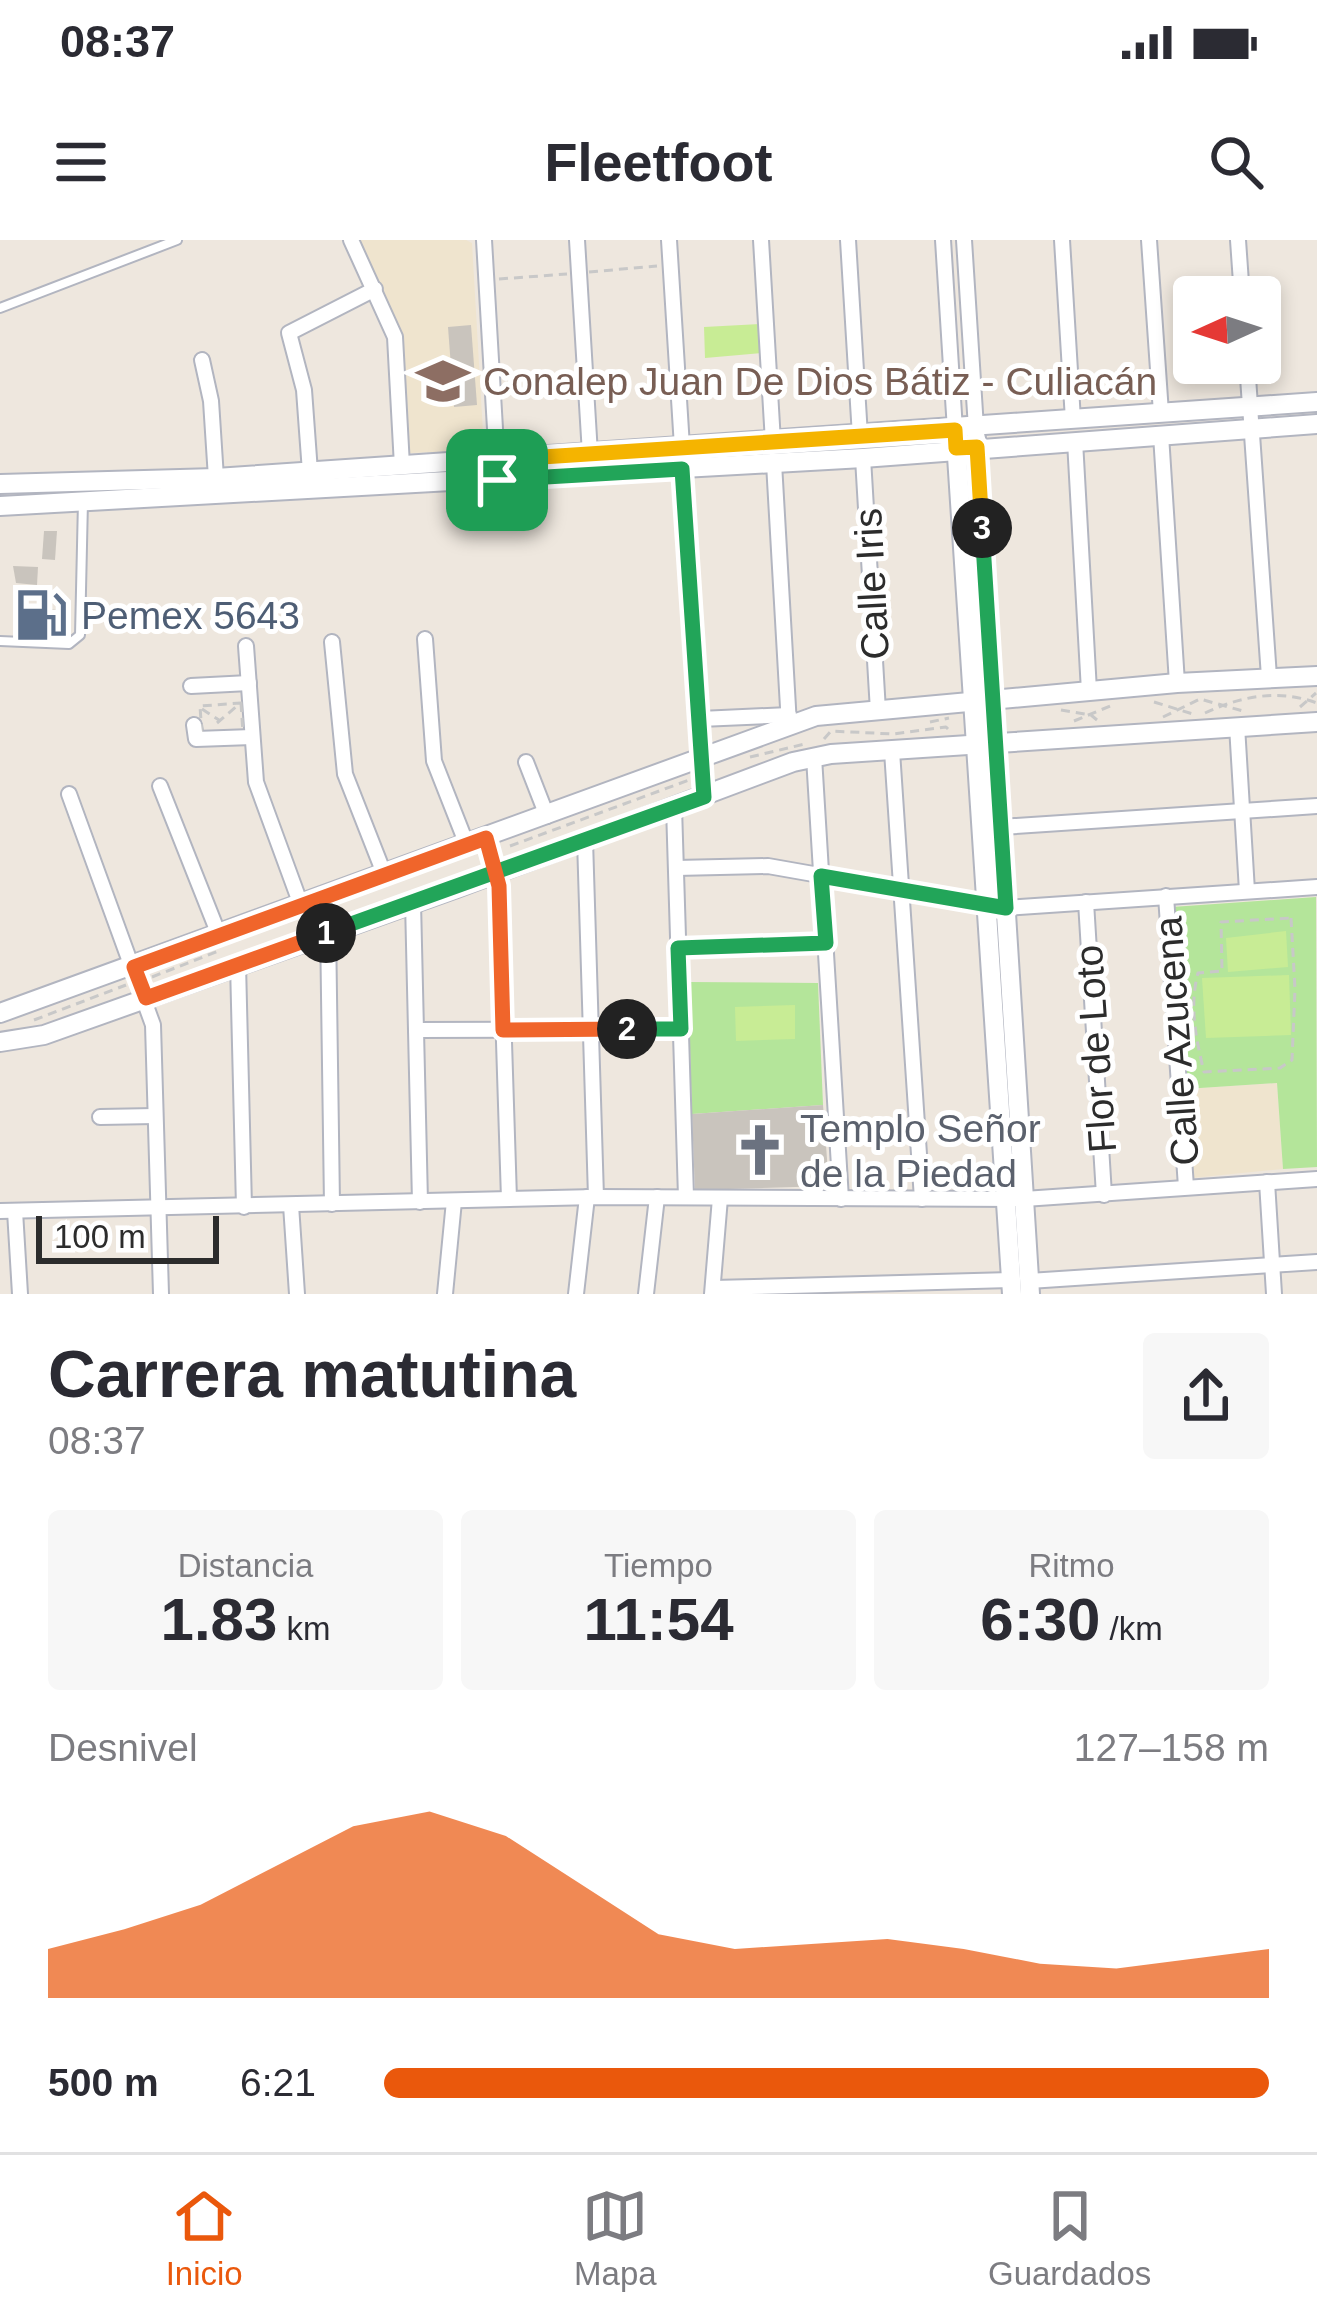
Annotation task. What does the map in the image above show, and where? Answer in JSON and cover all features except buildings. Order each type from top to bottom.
[{"type":"street","points":[[351,240],[395,337],[402,466]]},
{"type":"street","points":[[484,240],[497,470]]},
{"type":"street","points":[[577,240],[590,454]]},
{"type":"street","points":[[669,240],[704,797]]},
{"type":"street","points":[[760,240],[773,442]]},
{"type":"street","points":[[848,240],[860,436]]},
{"type":"street","points":[[943,240],[956,439],[983,699],[1020,1287]]},
{"type":"street","points":[[964,240],[976,437],[983,699]]},
{"type":"street","points":[[1062,240],[1073,420]]},
{"type":"street","points":[[1149,240],[1160,413]]},
{"type":"street","points":[[1238,240],[1241,276]]},
{"type":"street","points":[[310,472],[304,390],[289,333],[375,289]]},
{"type":"street","points":[[202,360],[212,401],[216,478]]},
{"type":"street","points":[[1248,384],[1269,677]]},
{"type":"street","points":[[0,484],[216,478],[402,466],[682,469],[863,458],[1073,420],[1317,402]]},
{"type":"street","points":[[976,437],[1075,441],[1317,424]]},
{"type":"street","points":[[1161,435],[1177,683]]},
{"type":"street","points":[[0,506],[497,470],[590,454],[860,436],[956,439]]},
{"type":"street","points":[[1075,441],[1089,691]]},
{"type":"street","name":"Calle Iris","points":[[863,458],[878,711]]},
{"type":"street","points":[[774,463],[789,720]]},
{"type":"street","points":[[425,639],[434,760],[496,872],[509,1199]]},
{"type":"street","points":[[332,641],[345,774],[385,876]]},
{"type":"street","points":[[246,646],[248,736],[256,782],[328,932],[332,1204]]},
{"type":"street","points":[[700,719],[789,720],[983,699],[1317,676]]},
{"type":"street","points":[[191,686],[249,683]]},
{"type":"street","points":[[1240,719],[1247,891]]},
{"type":"street","points":[[0,1013],[238,964],[814,757],[1240,719],[1317,722]]},
{"type":"street","points":[[0,1042],[44,1035],[219,935],[547,816],[702,766],[789,720]]},
{"type":"street","points":[[198,730],[196,740],[248,736]]},
{"type":"street","points":[[986,743],[1000,827],[996,907]]},
{"type":"street","points":[[892,751],[922,1198]]},
{"type":"street","points":[[814,757],[842,1199]]},
{"type":"street","points":[[526,762],[547,816]]},
{"type":"street","points":[[160,786],[219,935]]},
{"type":"street","points":[[69,794],[153,1024],[161,1294]]},
{"type":"street","points":[[1000,827],[1317,806]]},
{"type":"street","points":[[674,807],[686,1197]]},
{"type":"street","points":[[576,1294],[592,1197],[585,840]]},
{"type":"street","points":[[676,868],[768,866],[996,907],[1317,887]]},
{"type":"street","name":"Calle Azucena","points":[[1166,896],[1186,1186]]},
{"type":"street","points":[[412,902],[420,1202]]},
{"type":"street","name":"Flor de Loto","points":[[1086,902],[1104,1195]]},
{"type":"street","points":[[678,948],[826,943]]},
{"type":"street","points":[[238,964],[244,1207]]},
{"type":"street","points":[[416,1030],[681,1029]]},
{"type":"street","points":[[100,1117],[155,1116]]},
{"type":"street","points":[[20,1294],[8,1211],[592,1197],[1015,1199],[1317,1178]]},
{"type":"street","points":[[1267,1182],[1274,1294]]},
{"type":"street","points":[[646,1294],[657,1197]]},
{"type":"street","points":[[720,1198],[712,1291],[1020,1287],[1317,1262]]},
{"type":"street","points":[[446,1294],[454,1201]]},
{"type":"street","points":[[291,1205],[298,1294]]},
{"type":"lane","points":[[0,308],[177,240]]},
{"type":"lane","points":[[0,640],[69,644],[80,635],[83,481]]},
{"type":"path","points":[[1300,707],[1317,692]]},
{"type":"path","points":[[1150,700],[1199,716],[1240,697],[1298,696],[1317,703]]},
{"type":"path","points":[[1153,724],[1200,699],[1240,719]]},
{"type":"path","points":[[1064,725],[1120,701]]},
{"type":"path","points":[[241,703],[248,736]]},
{"type":"path","points":[[200,708],[241,703]]},
{"type":"path","points":[[198,730],[220,721],[241,703]]},
{"type":"path","points":[[200,708],[248,736]]},
{"type":"path","points":[[198,730],[200,708]]},
{"type":"path","points":[[1058,710],[1091,715],[1102,724]]},
{"type":"path","points":[[198,730],[248,736]]},
{"type":"path","points":[[510,846],[702,766]]},
{"type":"path","points":[[1292,918],[1292,1060],[1280,1068],[1204,1072],[1196,1040],[1193,991],[1198,973],[1222,971],[1221,922],[1229,921],[1292,918]]},
{"type":"path","points":[[27,1022],[138,982]]},
{"type":"shaded area","name":"Conalep Juan De Dios Bátiz - Culiacán","points":[[356,240],[472,243],[484,450],[410,453],[403,337]]},
{"type":"shaded area","points":[[1277,1083],[1283,1169],[1192,1178],[1185,1089]]},
{"type":"green space","points":[[760,324],[762,353],[705,358],[704,327]]},
{"type":"green space","points":[[1316,897],[1317,1167],[1283,1169],[1277,1083],[1185,1089],[1172,907]]},
{"type":"green space","points":[[1286,931],[1288,967],[1228,972],[1226,938]]},
{"type":"green space","points":[[1289,975],[1291,1035],[1206,1038],[1202,978]]},
{"type":"green space","points":[[688,982],[818,983],[823,1105],[692,1114]]},
{"type":"green space","points":[[795,1005],[795,1039],[736,1041],[735,1007]]},
{"type":"place","name":"Conalep Juan De Dios Bátiz - Culiacán","points":[[443,381]]},
{"type":"place","name":"Pemex 5643","points":[[41,615]]},
{"type":"place","name":"Templo Señor de la Piedad","points":[[760,1150]]},
{"type":"route","points":[[497,480],[496,460],[955,430],[956,448],[977,447],[1006,908],[821,876],[826,943],[678,948],[681,1029],[503,1030],[499,886],[496,872],[491,852],[486,838],[134,967],[146,998],[457,888],[496,872],[704,797],[682,469],[497,480]]}]
